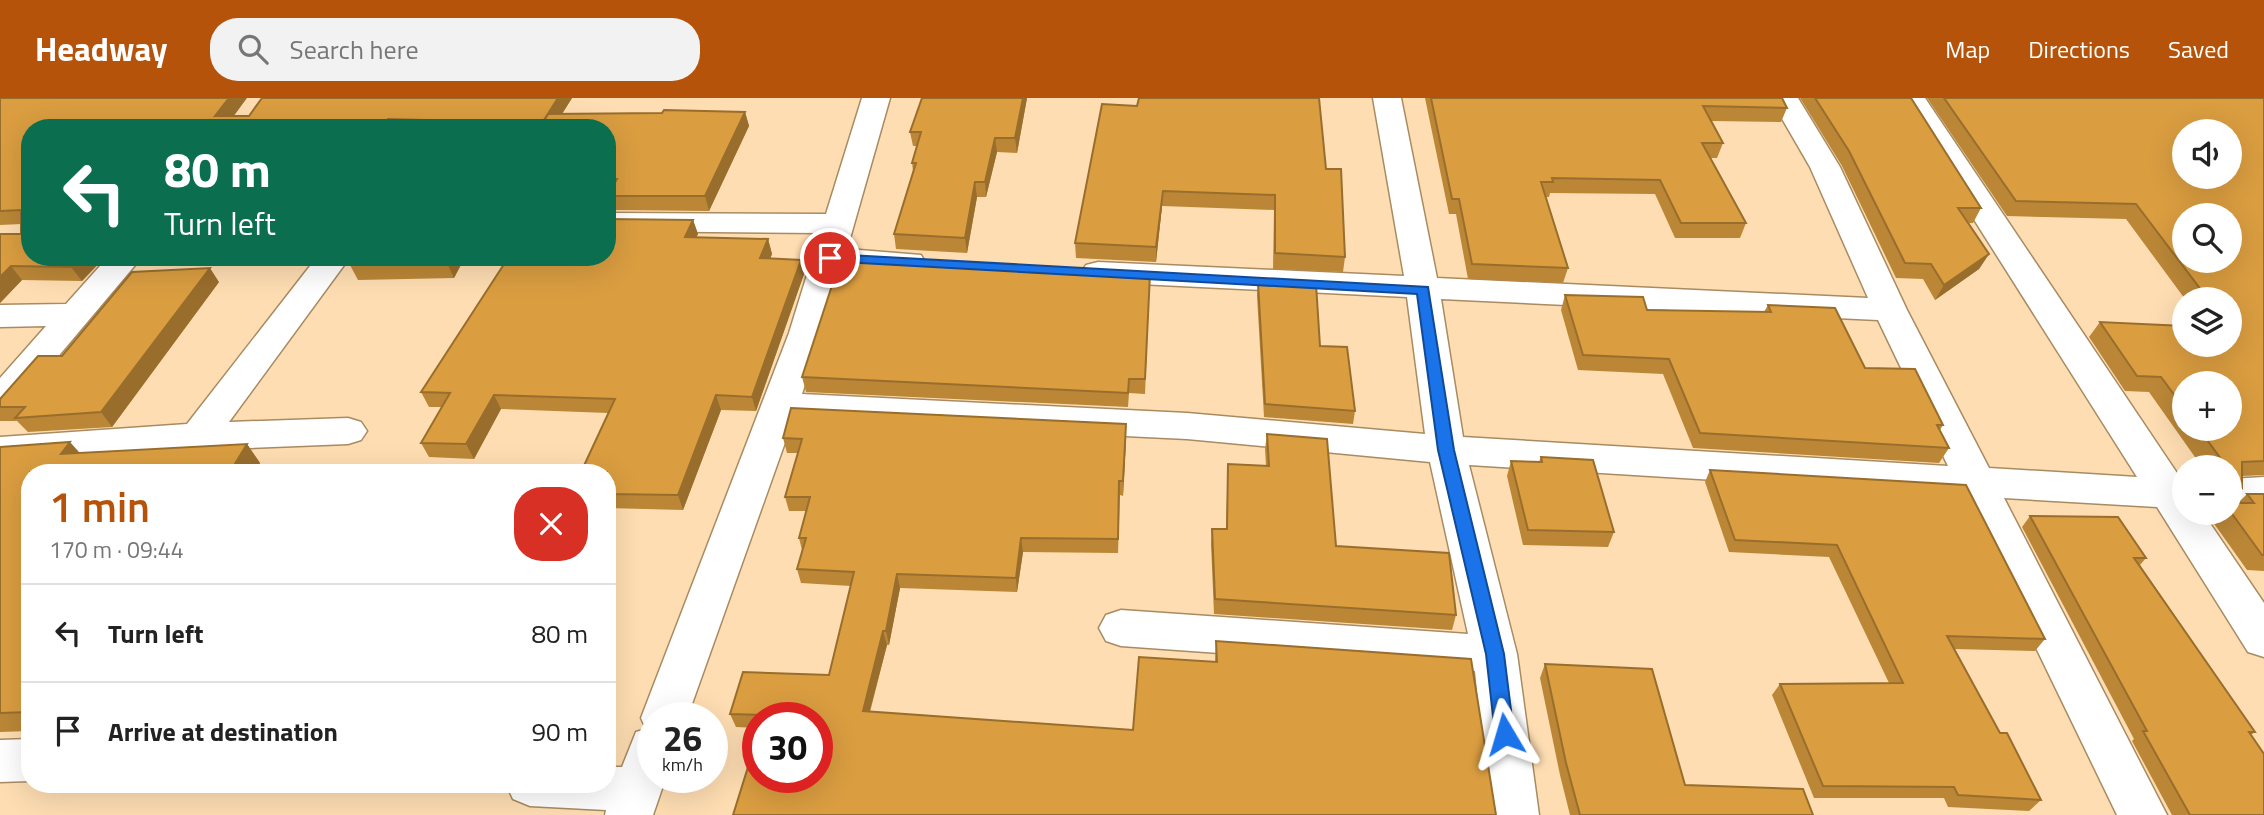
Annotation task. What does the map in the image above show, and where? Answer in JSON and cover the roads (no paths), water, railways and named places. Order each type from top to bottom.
[{"type":"street","points":[[670,702],[778,406],[834,241],[876,98]]},
{"type":"street","points":[[1388,98],[1423,290],[1446,450],[1495,654],[1514,815]]},
{"type":"street","points":[[1784,98],[1825,167],[1890,310],[2142,815]]},
{"type":"street","points":[[1911,98],[2172,488]]},
{"type":"street","points":[[616,223],[834,241],[940,264]]},
{"type":"street","points":[[0,401],[118,266]]},
{"type":"street","points":[[198,437],[327,266]]},
{"type":"street","points":[[1065,271],[1890,310]]},
{"type":"street","points":[[0,316],[75,315]]},
{"type":"street","points":[[778,406],[1187,426],[1446,450],[2172,494]]},
{"type":"street","points":[[0,451],[198,437],[348,431]]},
{"type":"street","points":[[2242,493],[2264,492]]},
{"type":"street","points":[[2195,525],[2264,639]]},
{"type":"street","points":[[1121,628],[1495,654]]},
{"type":"street","points":[[0,761],[21,760]]},
{"type":"street","points":[[616,784],[637,784]]}]
